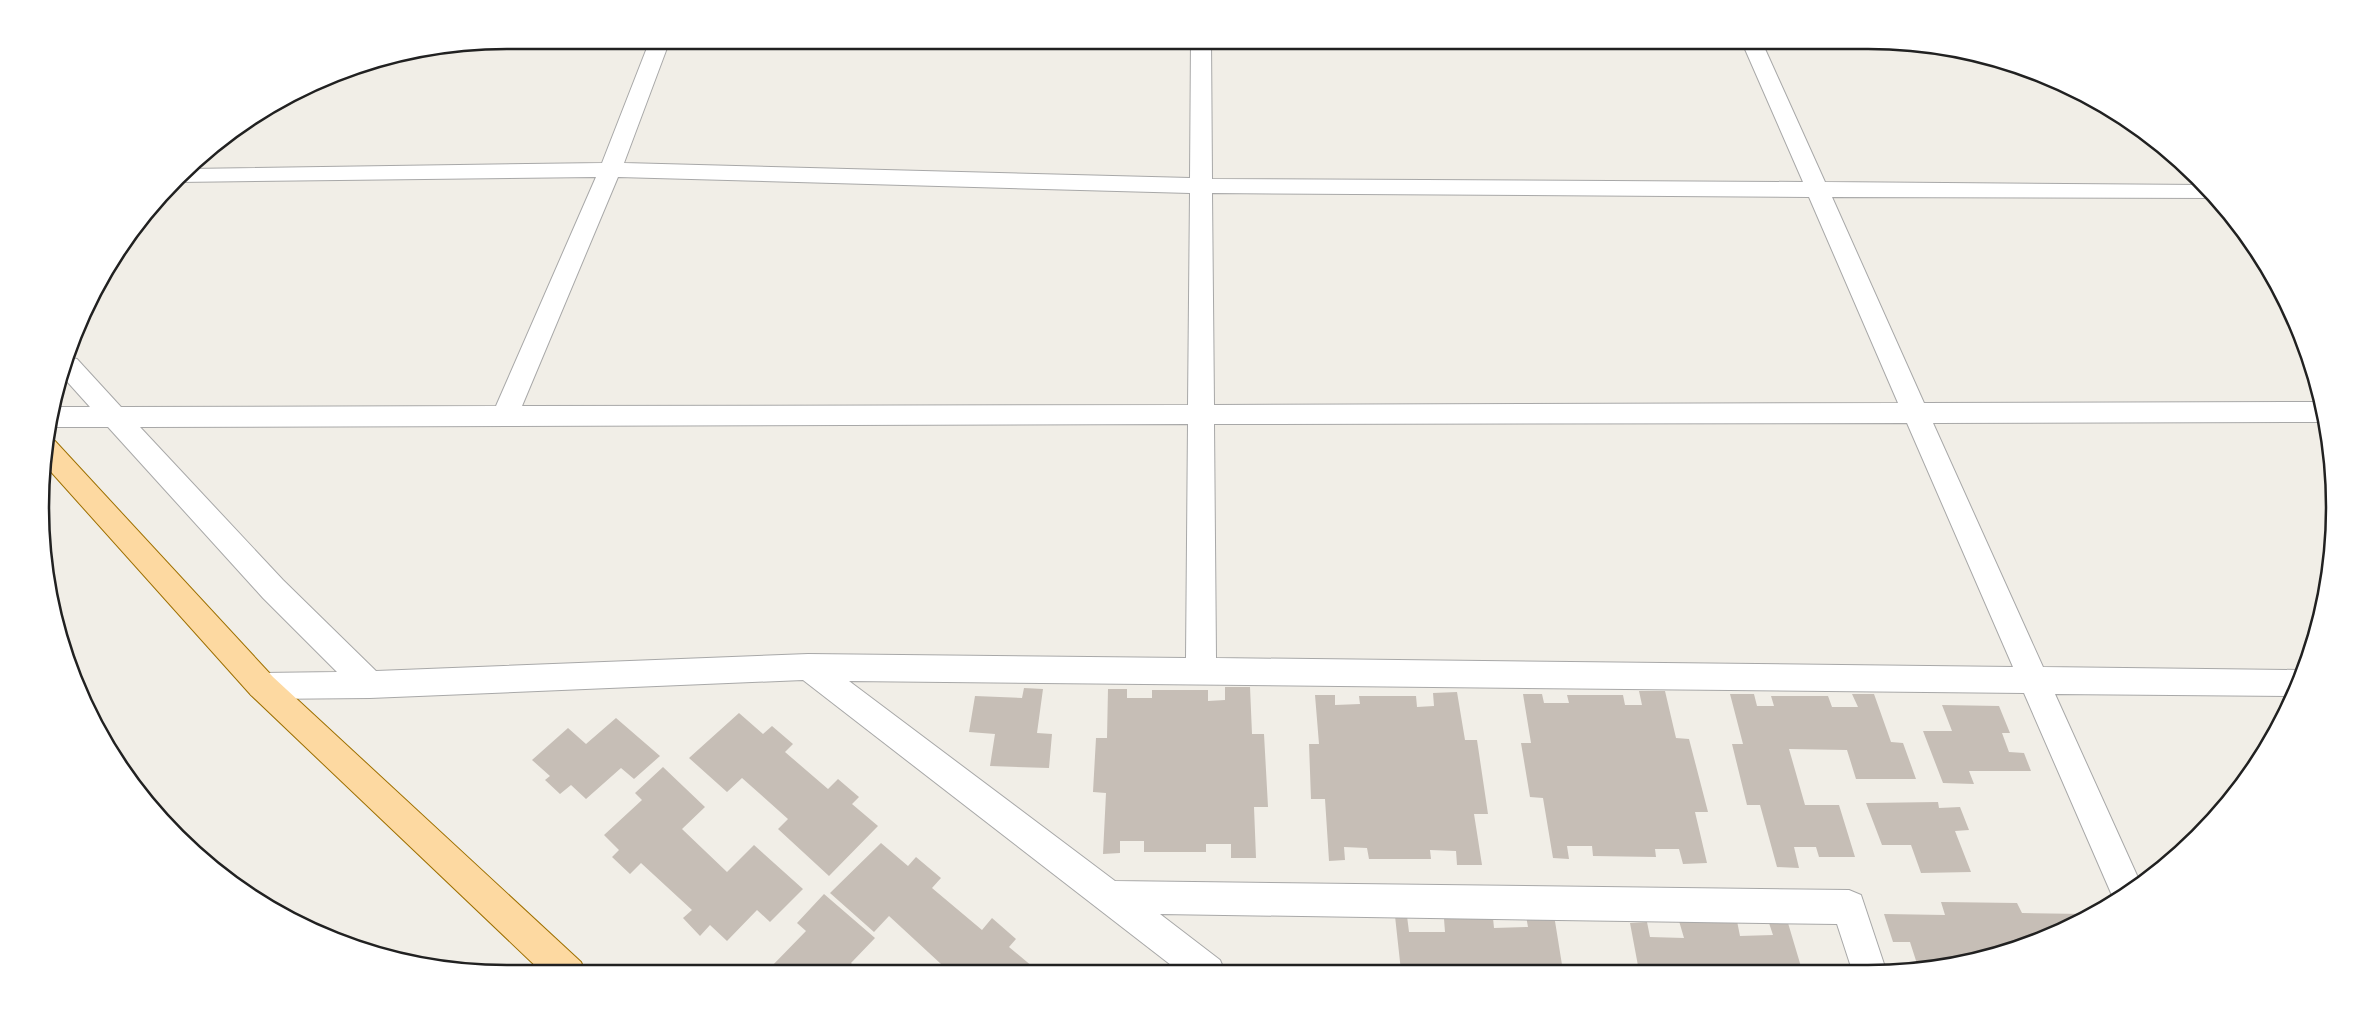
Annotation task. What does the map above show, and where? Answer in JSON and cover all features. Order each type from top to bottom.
[{"type":"main road","points":[[52,455],[262,686],[560,965]]},
{"type":"street","points":[[504,416],[610,170],[657,49]]},
{"type":"street","points":[[1201,49],[1201,671]]},
{"type":"street","points":[[1756,49],[2125,887]]},
{"type":"street","points":[[190,176],[610,170],[1201,186],[2201,192]]},
{"type":"street","points":[[70,368],[274,589],[370,684]]},
{"type":"street","points":[[58,417],[2316,412]]},
{"type":"street","points":[[262,686],[370,684],[808,667],[2291,683]]},
{"type":"street","points":[[808,667],[1199,965]]},
{"type":"street","points":[[1109,897],[1849,907],[1867,965]]},
{"type":"building","points":[[1225,687],[1250,687],[1252,734],[1264,734],[1268,807],[1254,807],[1256,858],[1231,858],[1231,844],[1206,844],[1206,852],[1144,852],[1144,841],[1120,841],[1120,853],[1103,854],[1106,793],[1093,792],[1096,738],[1107,738],[1108,689],[1127,689],[1127,698],[1152,698],[1152,690],[1208,690],[1208,701],[1225,700]]},
{"type":"building","points":[[1024,688],[1043,689],[1037,733],[1052,734],[1049,768],[990,766],[995,734],[969,732],[975,696],[1022,698]]},
{"type":"building","points":[[1639,691],[1665,691],[1676,738],[1689,739],[1708,812],[1695,812],[1707,863],[1683,864],[1679,849],[1655,849],[1656,857],[1593,856],[1592,846],[1567,846],[1569,859],[1553,858],[1543,798],[1530,797],[1521,743],[1531,743],[1523,694],[1542,694],[1544,703],[1569,703],[1567,695],[1623,695],[1625,705],[1642,705]]},
{"type":"building","points":[[1457,692],[1465,740],[1477,740],[1488,814],[1474,814],[1482,865],[1457,865],[1456,851],[1430,850],[1431,859],[1369,859],[1367,848],[1344,847],[1345,860],[1329,861],[1325,799],[1311,799],[1309,744],[1319,744],[1315,695],[1335,695],[1335,705],[1360,704],[1359,696],[1416,696],[1417,707],[1434,706],[1433,693]]},
{"type":"building","points":[[1730,694],[1754,694],[1757,706],[1774,706],[1771,696],[1828,696],[1832,707],[1858,707],[1852,694],[1874,694],[1891,742],[1903,743],[1916,779],[1856,779],[1847,750],[1789,749],[1805,805],[1839,805],[1855,857],[1819,857],[1816,847],[1794,847],[1799,868],[1777,867],[1760,805],[1747,805],[1732,744],[1743,744]]},
{"type":"building","points":[[1942,705],[1999,706],[2010,733],[2002,733],[2009,752],[2024,753],[2031,771],[1969,771],[1974,784],[1943,783],[1923,731],[1952,731]]},
{"type":"building","points":[[739,713],[763,734],[772,726],[793,744],[785,752],[828,789],[838,779],[859,797],[852,804],[878,826],[829,876],[778,829],[788,819],[742,778],[727,792],[689,758]]},
{"type":"building","points":[[616,718],[660,756],[634,779],[621,768],[586,799],[571,785],[560,794],[545,780],[550,776],[532,760],[568,728],[586,744]]},
{"type":"building","points":[[663,767],[705,807],[682,829],[727,872],[754,845],[803,889],[770,922],[757,910],[727,941],[710,925],[700,936],[683,918],[692,910],[641,863],[630,874],[612,857],[619,850],[604,835],[642,800],[635,793]]},
{"type":"building","points":[[1938,802],[1939,808],[1960,807],[1969,830],[1955,831],[1971,872],[1921,873],[1911,845],[1882,845],[1866,803]]},
{"type":"building","points":[[881,843],[908,866],[916,857],[941,878],[932,888],[982,930],[992,918],[1016,939],[1009,947],[1031,965],[940,965],[889,916],[874,932],[830,893]]},
{"type":"building","points":[[824,894],[875,938],[851,963],[853,965],[773,965],[806,931],[797,923]]},
{"type":"building","points":[[1941,902],[2017,903],[2022,913],[2079,914],[2043,930],[1987,950],[1916,962],[1910,942],[1893,942],[1884,914],[1945,915]]},
{"type":"building","points":[[1554,915],[1562,965],[1400,965],[1395,916],[1407,916],[1409,932],[1445,932],[1444,919],[1493,918],[1494,928],[1528,927],[1526,916]]},
{"type":"building","points":[[1679,921],[1737,921],[1740,936],[1773,935],[1769,923],[1788,923],[1801,965],[1638,965],[1630,923],[1647,922],[1650,937],[1684,938]]}]
